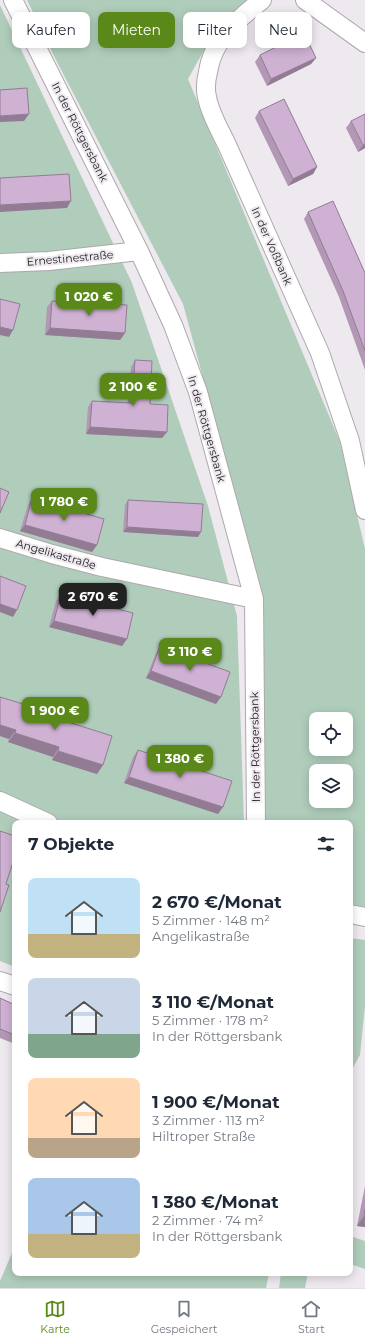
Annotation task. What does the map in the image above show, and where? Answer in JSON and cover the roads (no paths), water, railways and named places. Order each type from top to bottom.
[{"type":"street","name":"In der Röttgersbank","points":[[13,0],[139,251],[173,325],[198,392],[254,599],[256,820]]},
{"type":"street","name":"In der Voßbank","points":[[262,0],[235,23],[220,39],[210,60],[206,81],[206,96],[211,112],[320,353],[350,441],[365,510]]},
{"type":"street","points":[[314,3],[365,44]]},
{"type":"street","name":"Ernestinestraße","points":[[0,263],[49,261],[139,251]]},
{"type":"street","name":"Angelikastraße","points":[[0,538],[102,567],[254,599]]},
{"type":"street","points":[[0,801],[41,820]]},
{"type":"street","points":[[353,915],[365,917]]},
{"type":"street","points":[[0,981],[12,985]]}]
